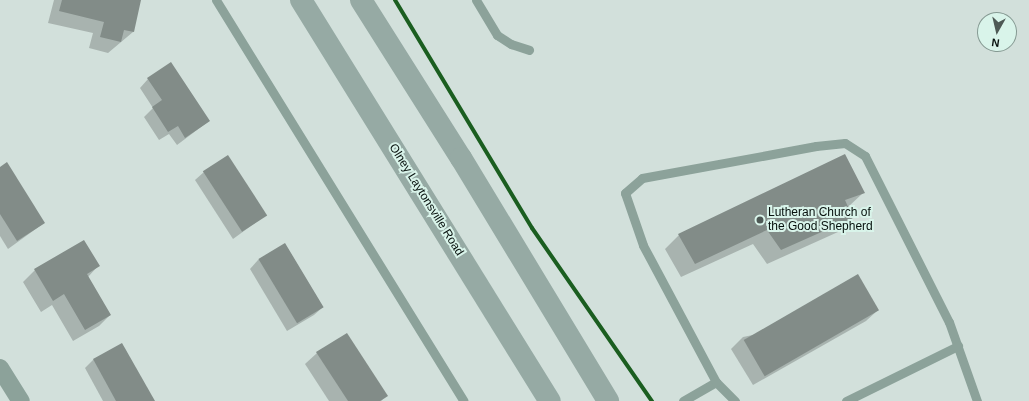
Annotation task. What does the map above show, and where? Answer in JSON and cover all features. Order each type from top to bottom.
[{"type":"main road","name":"Olney Laytonsville Road","points":[[300,0],[550,401]]},
{"type":"main road","points":[[361,0],[461,158],[608,401]]},
{"type":"street","points":[[0,368],[21,401]]},
{"type":"lane","points":[[216,0],[464,401]]},
{"type":"lane","points":[[476,0],[497,35],[511,44],[529,50]]},
{"type":"lane","points":[[735,401],[716,382],[642,245],[625,193],[642,178],[816,146],[846,143],[864,156],[958,346],[977,401]]},
{"type":"lane","points":[[846,401],[958,346]]},
{"type":"lane","points":[[683,401],[716,382]]},
{"type":"building","points":[[62,0],[141,0],[134,32],[124,30],[121,42],[100,37],[104,22],[59,11]]},
{"type":"building","points":[[171,62],[210,121],[185,138],[178,126],[168,132],[152,107],[162,100],[147,78]]},
{"type":"building","points":[[845,154],[865,193],[845,200],[853,218],[781,250],[767,230],[695,264],[678,234]]},
{"type":"building","points":[[228,155],[267,215],[242,232],[203,171]]},
{"type":"building","points":[[7,162],[45,223],[17,241],[0,214],[0,167]]},
{"type":"building","points":[[84,240],[100,266],[87,274],[111,315],[85,330],[64,294],[53,301],[34,269]]},
{"type":"building","points":[[285,243],[324,307],[297,323],[258,259]]},
{"type":"building","points":[[858,274],[879,310],[765,376],[744,340]]},
{"type":"building","points":[[347,333],[388,396],[380,401],[348,401],[316,352]]},
{"type":"building","points":[[122,343],[155,401],[116,401],[93,359]]},
{"type":"cycle path","points":[[395,0],[532,228],[652,401]]},
{"type":"place","name":"Lutheran Church of the Good Shepherd","points":[[760,220]]}]
